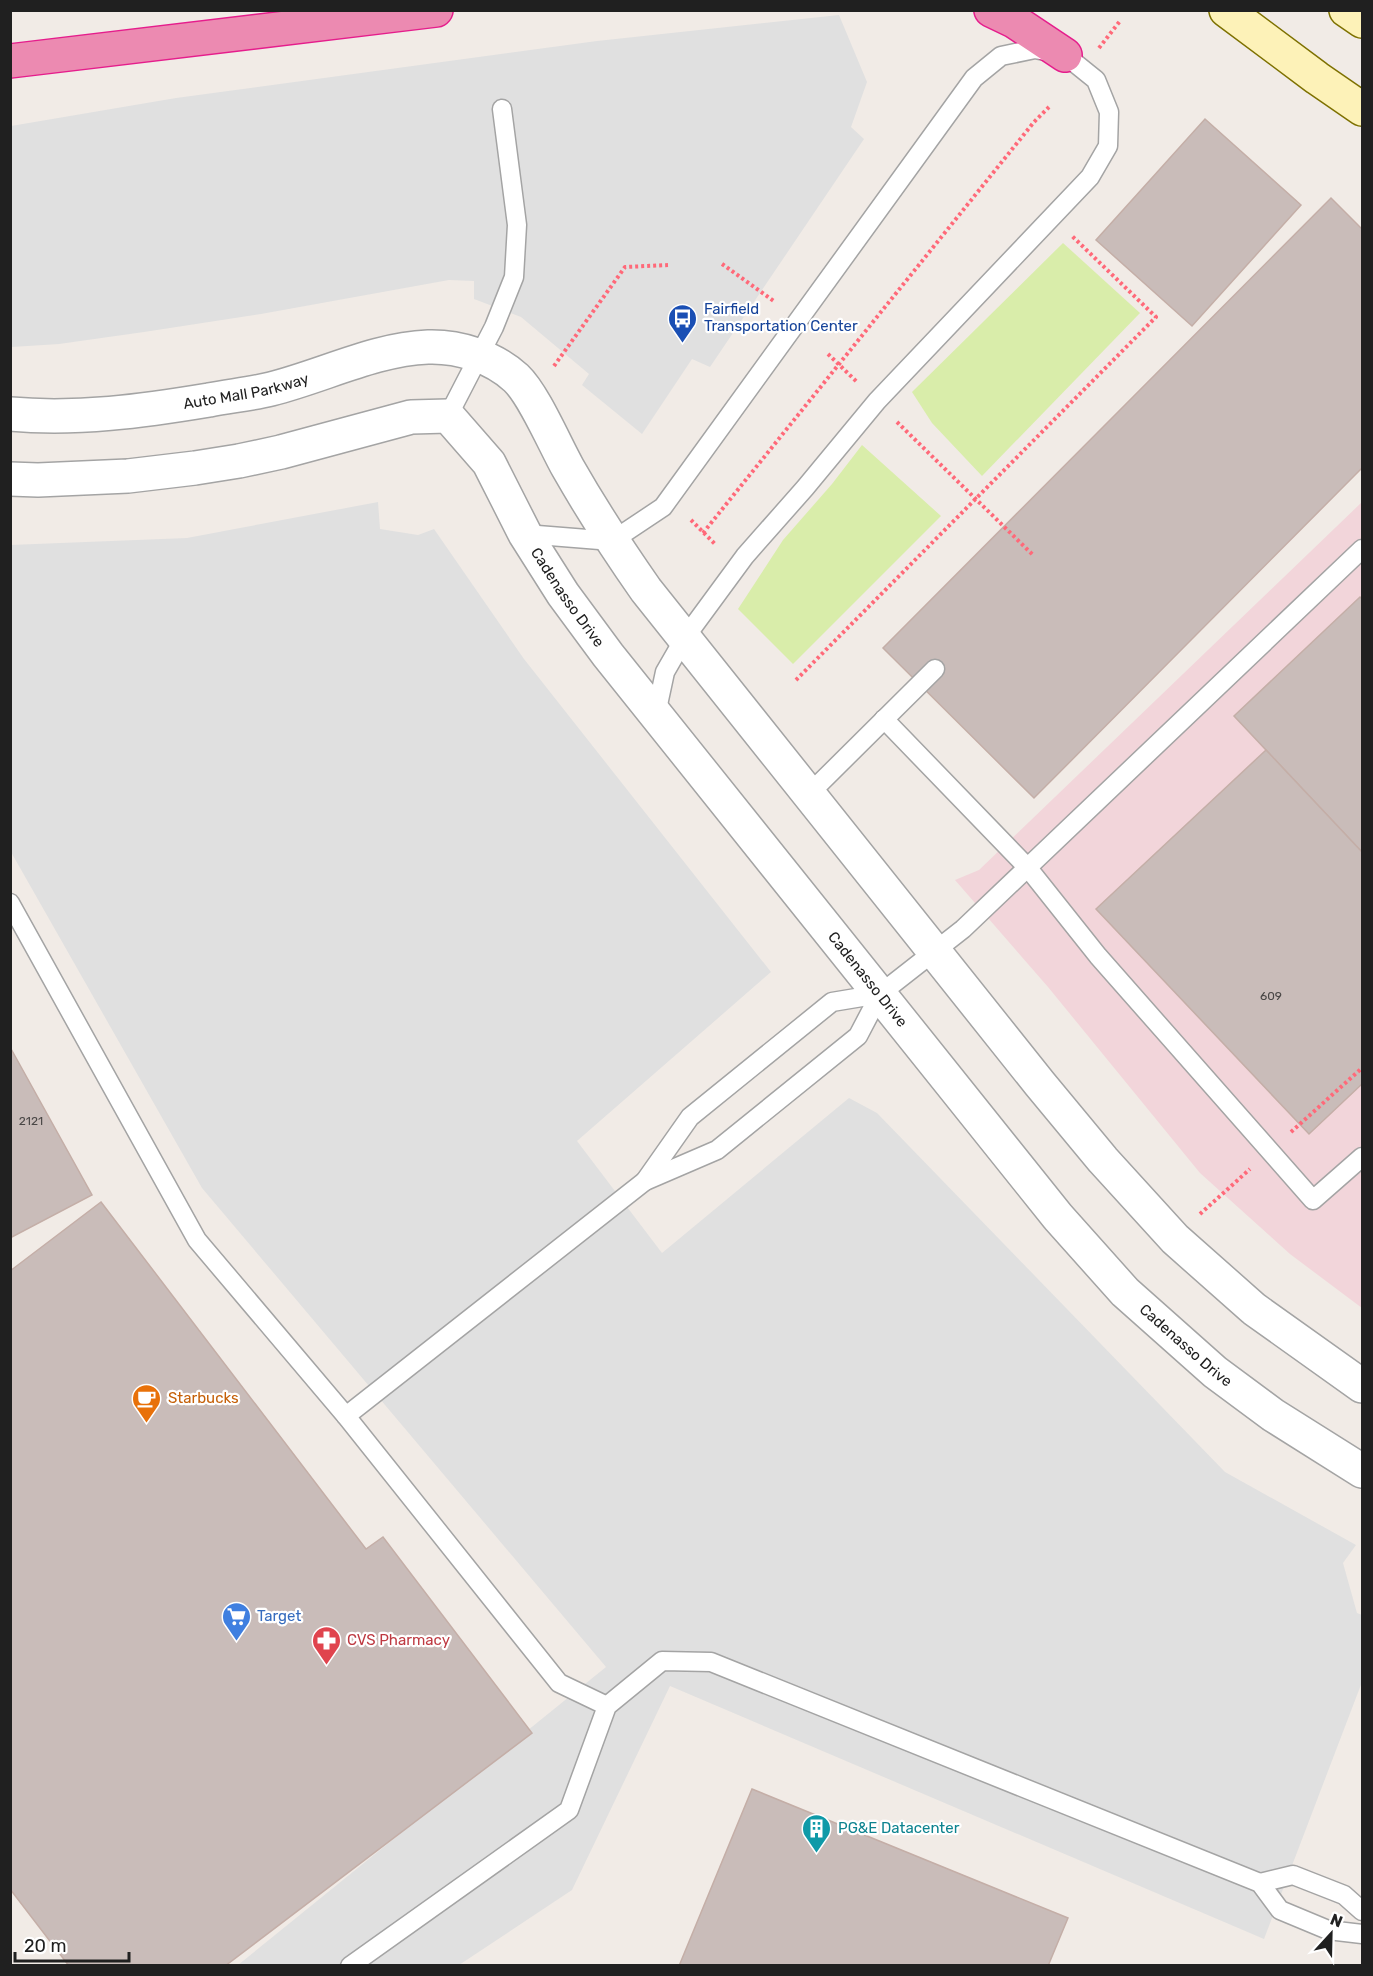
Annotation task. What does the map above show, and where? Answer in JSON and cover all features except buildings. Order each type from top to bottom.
[{"type":"highway","points":[[10,61],[436,10]]},
{"type":"highway","points":[[991,10],[1014,21],[1065,55]]},
{"type":"main road","points":[[1226,10],[1362,109]]},
{"type":"main road","points":[[1346,10],[1362,21]]},
{"type":"street","name":"Auto Mall Parkway","points":[[10,414],[37,417],[139,412],[270,390],[402,350],[454,348],[479,356]]},
{"type":"street","points":[[479,356],[509,372],[519,381],[612,541],[646,590],[1096,1151],[1175,1239],[1254,1309],[1362,1386]]},
{"type":"street","points":[[10,479],[128,476],[195,468],[281,452],[411,417],[448,416]]},
{"type":"street","name":"Cadenasso Drive","points":[[448,416],[489,463],[525,534],[569,602],[608,655],[1058,1217],[1125,1292],[1215,1372],[1273,1415],[1362,1471]]},
{"type":"lane","points":[[525,534],[612,541],[663,507],[974,78],[1001,56],[1035,49],[1065,55],[1096,80],[1109,112],[1108,146],[1090,177],[877,401],[745,556],[684,639],[665,672],[656,714]]},
{"type":"lane","points":[[448,416],[494,327],[514,277],[517,225],[502,109]]},
{"type":"lane","points":[[346,1416],[645,1181],[717,1150],[858,1036],[880,994],[963,930],[1362,549]]},
{"type":"lane","points":[[809,794],[935,669]]},
{"type":"lane","points":[[884,719],[1028,868],[1098,956],[1313,1200],[1362,1157]]},
{"type":"lane","points":[[10,903],[197,1240],[346,1416],[559,1683],[607,1706]]},
{"type":"lane","points":[[645,1181],[690,1117],[832,1002],[880,994]]},
{"type":"lane","points":[[350,1965],[569,1810],[607,1706],[662,1661],[711,1662],[1260,1883],[1280,1910],[1328,1930],[1362,1934]]},
{"type":"lane","points":[[1260,1883],[1293,1875],[1344,1895],[1362,1911]]},
{"type":"path","points":[[1099,49],[1120,21]]},
{"type":"path","points":[[703,533],[1034,122],[1049,107]]},
{"type":"path","points":[[796,680],[1156,317],[1052,216]]},
{"type":"path","points":[[554,366],[625,267],[668,264]]},
{"type":"path","points":[[722,264],[774,302]]},
{"type":"path","points":[[828,354],[860,385]]},
{"type":"path","points":[[892,417],[1032,555]]},
{"type":"path","points":[[691,520],[716,545]]},
{"type":"shaded area","points":[[839,15],[867,82],[851,127],[864,139],[710,367],[692,359],[642,434],[582,385],[589,374],[521,317],[474,299],[474,281],[449,280],[261,314],[144,332],[59,344],[11,347],[11,126],[176,98],[597,41]]},
{"type":"shaded area","points":[[378,502],[380,529],[418,535],[434,529],[524,659],[771,972],[577,1141],[662,1253],[849,1098],[877,1113],[1225,1472],[1356,1545],[1343,1563],[1357,1613],[1362,1615],[1362,1682],[1264,1939],[670,1686],[572,1890],[459,1965],[238,1965],[606,1667],[202,1188],[11,852],[10,545],[187,538]]},
{"type":"shaded area","points":[[1362,502],[1362,1308],[1290,1254],[1200,1173],[1048,987],[955,880],[979,870]]},
{"type":"green space","points":[[1063,243],[1140,313],[982,476],[932,423],[912,392]]},
{"type":"green space","points":[[862,445],[941,516],[793,664],[738,609],[783,540],[832,484]]},
{"type":"place","name":"Fairfield Transportation Center","points":[[683,344]]},
{"type":"place","name":"Starbucks","points":[[147,1424]]},
{"type":"place","name":"Target","points":[[236,1642]]},
{"type":"place","name":"CVS Pharmacy","points":[[326,1666]]},
{"type":"place","name":"PG&E Datacenter","points":[[817,1854]]}]
